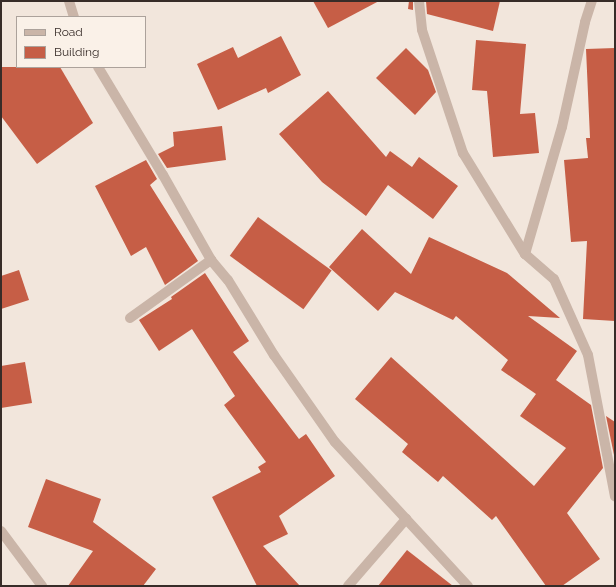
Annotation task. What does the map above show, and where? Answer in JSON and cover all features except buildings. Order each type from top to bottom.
[{"type":"street","points":[[69,1],[74,16]]},
{"type":"street","points":[[419,1],[422,30],[463,153],[525,254],[554,279],[588,355],[615,496]]},
{"type":"street","points":[[525,254],[562,127],[585,22],[592,1]]},
{"type":"street","points":[[99,68],[163,175],[211,260],[228,280],[274,355],[334,442],[468,586]]},
{"type":"street","points":[[130,318],[211,260]]},
{"type":"street","points":[[348,586],[406,519]]},
{"type":"street","points":[[1,531],[42,586]]}]
